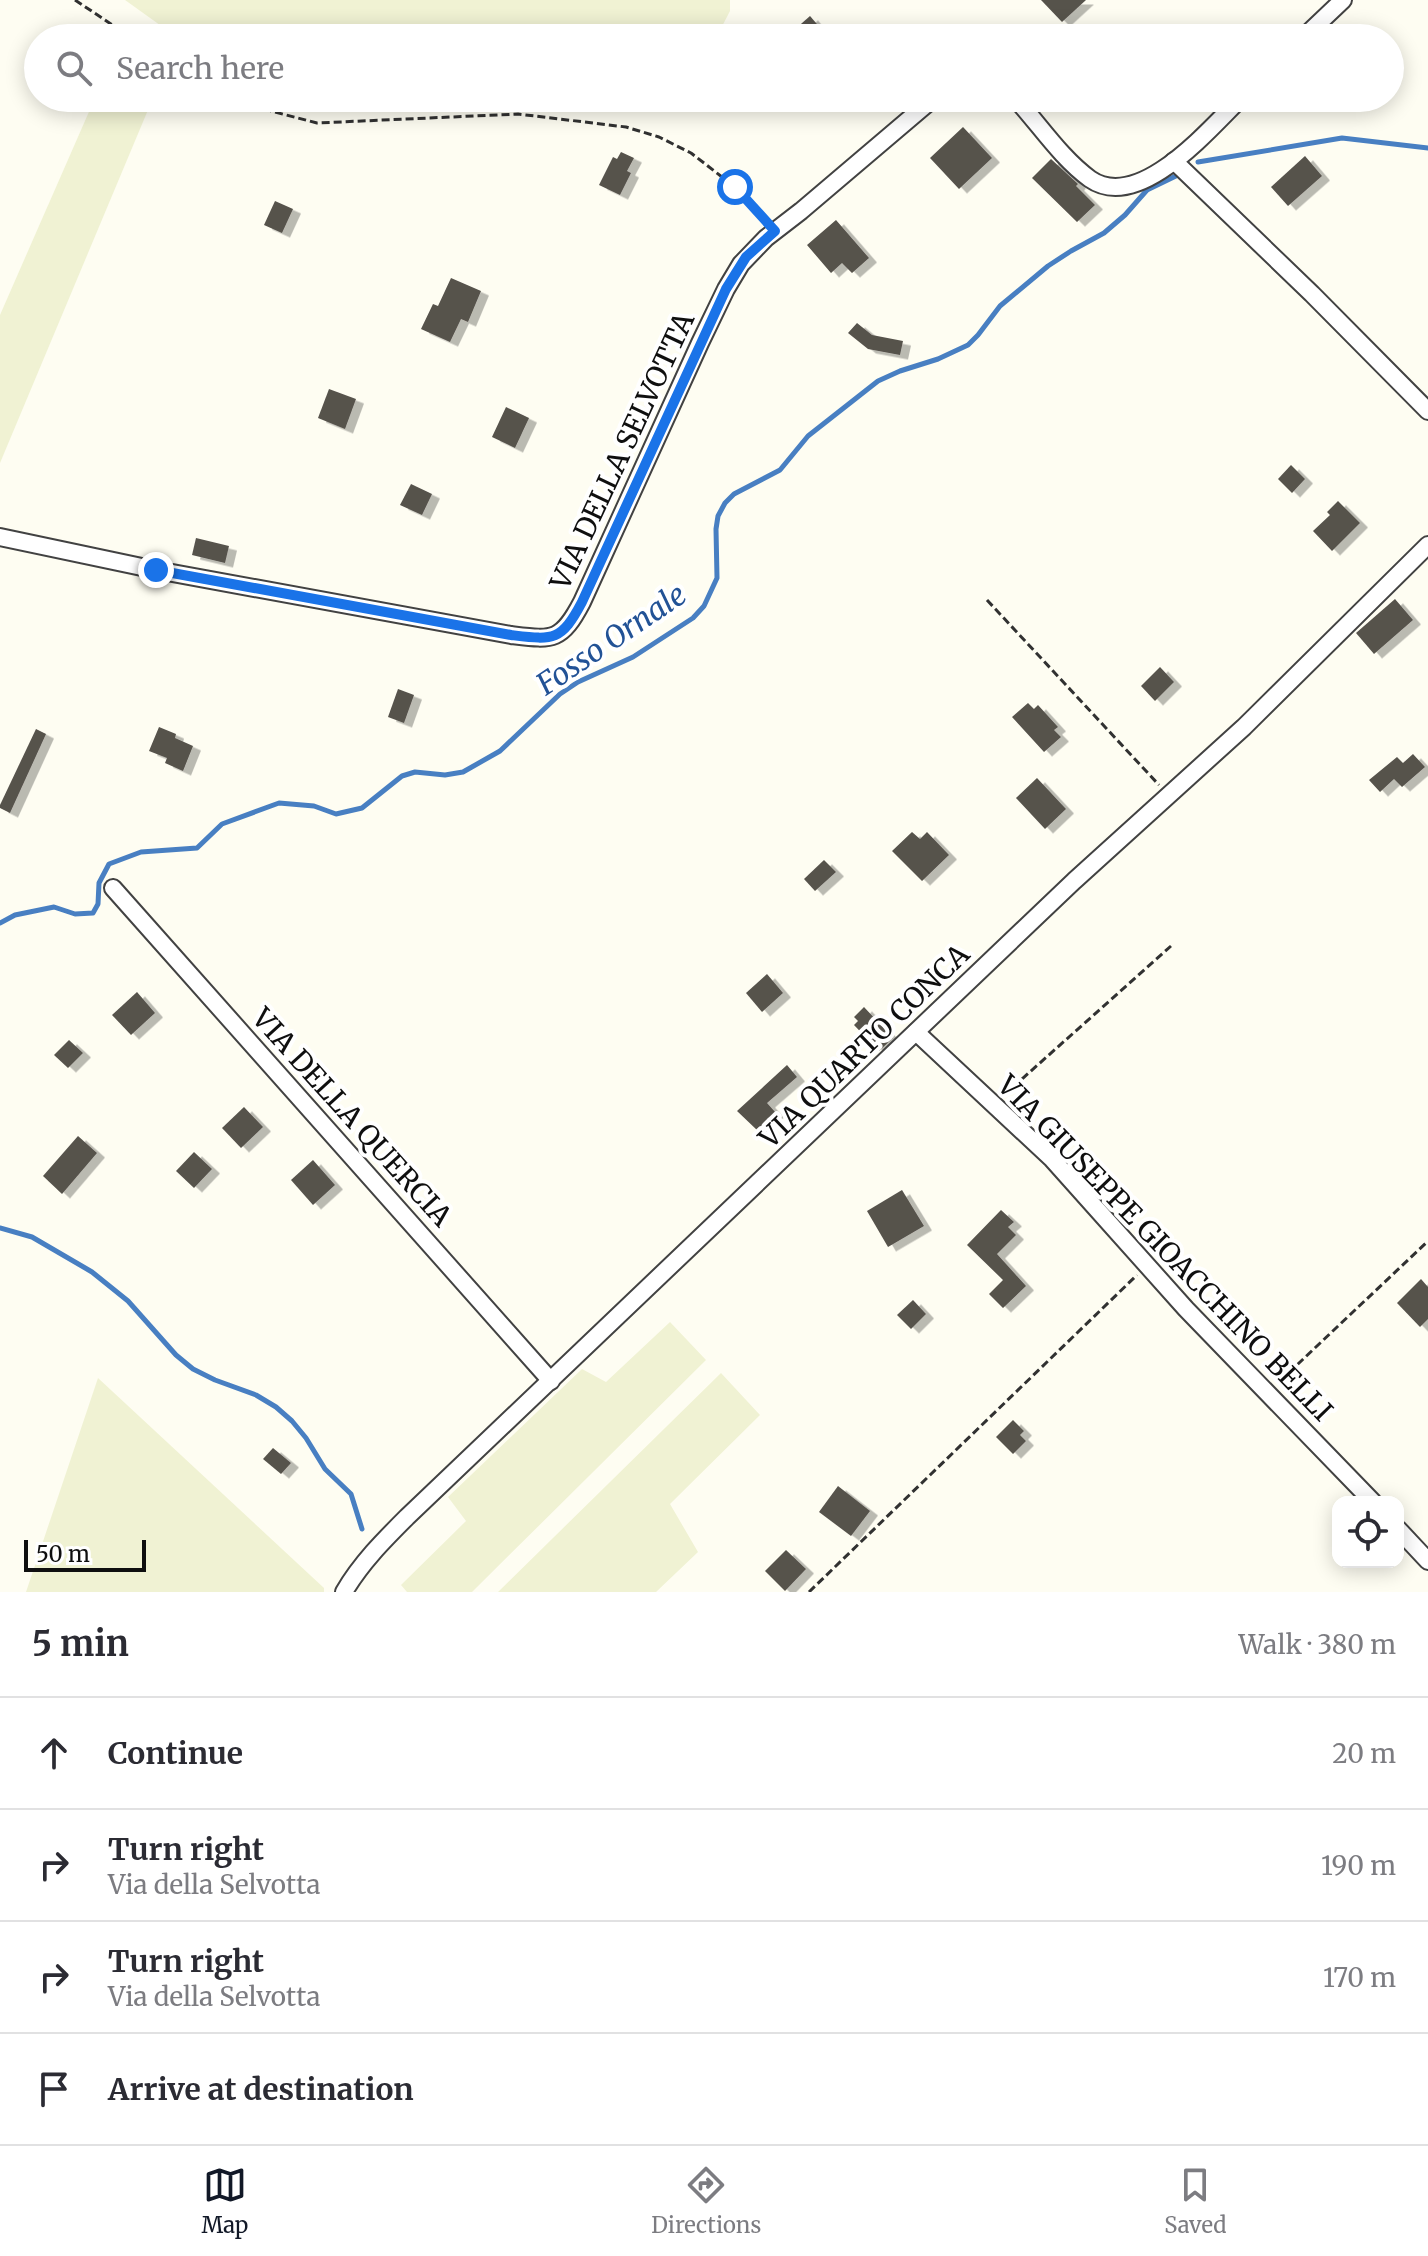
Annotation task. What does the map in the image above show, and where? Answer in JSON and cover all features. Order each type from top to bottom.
[{"type":"street","points":[[1318,24],[1343,0]]},
{"type":"street","name":"VIA DELLA SELVOTTA","points":[[0,537],[169,572],[511,635],[539,638],[557,635],[569,625],[582,602],[726,289],[746,257],[917,112]]},
{"type":"street","points":[[1028,112],[1076,166],[1098,184],[1112,188],[1147,179],[1174,161],[1226,112]]},
{"type":"street","points":[[1174,161],[1428,411]]},
{"type":"street","name":"VIA QUARTO CONCA","points":[[344,1592],[379,1544],[1074,881],[1244,727],[1428,545]]},
{"type":"street","name":"VIA DELLA QUERCIA","points":[[113,888],[551,1381]]},
{"type":"street","name":"VIA GIUSEPPE GIOACCHINO BELLI","points":[[916,1032],[1052,1159],[1146,1266],[1367,1496]]},
{"type":"street","points":[[1404,1535],[1428,1561]]},
{"type":"path","points":[[75,0],[111,24]]},
{"type":"path","points":[[275,112],[317,123],[518,114],[626,127],[659,137],[707,164],[735,187],[775,231]]},
{"type":"path","points":[[987,600],[1168,795]]},
{"type":"path","points":[[994,1104],[1171,946]]},
{"type":"path","points":[[1268,1393],[1428,1241]]},
{"type":"path","points":[[809,1592],[1146,1266]]},
{"type":"green space","points":[[125,0],[730,0],[730,11],[723,24],[158,24]]},
{"type":"green space","points":[[89,112],[147,112],[0,463],[0,315]]},
{"type":"green space","points":[[670,1322],[706,1360],[472,1592],[407,1592],[401,1585],[466,1521],[448,1497],[582,1369],[606,1382]]},
{"type":"green space","points":[[721,1373],[760,1415],[670,1504],[698,1552],[656,1592],[498,1592]]},
{"type":"green space","points":[[98,1378],[324,1588],[324,1592],[26,1592]]},
{"type":"building","points":[[1041,0],[1086,0],[1062,22]]},
{"type":"building","points":[[810,16],[817,24],[801,24]]},
{"type":"building","points":[[963,127],[992,158],[959,189],[930,158]]},
{"type":"building","points":[[621,152],[634,158],[627,171],[631,173],[620,195],[599,185],[613,157],[617,159]]},
{"type":"building","points":[[1305,156],[1322,176],[1288,206],[1271,187]]},
{"type":"building","points":[[1051,159],[1095,205],[1077,222],[1032,178]]},
{"type":"building","points":[[275,201],[293,209],[282,233],[264,225]]},
{"type":"building","points":[[836,220],[869,258],[852,273],[842,263],[831,273],[807,245]]},
{"type":"building","points":[[451,278],[481,291],[468,322],[461,319],[450,342],[421,329],[433,304],[438,306]]},
{"type":"building","points":[[857,323],[872,335],[903,341],[900,355],[868,349],[848,333]]},
{"type":"building","points":[[329,389],[356,399],[345,429],[318,418]]},
{"type":"building","points":[[506,407],[529,418],[515,448],[492,437]]},
{"type":"building","points":[[1291,465],[1305,479],[1292,493],[1278,479]]},
{"type":"building","points":[[411,484],[432,494],[422,515],[400,505]]},
{"type":"building","points":[[1338,501],[1360,523],[1332,551],[1313,531],[1330,515],[1327,512]]},
{"type":"building","points":[[196,538],[229,546],[225,563],[192,555]]},
{"type":"building","points":[[1395,599],[1413,620],[1374,654],[1356,633]]},
{"type":"building","points":[[1160,667],[1174,682],[1155,701],[1141,686]]},
{"type":"building","points":[[398,689],[414,695],[404,723],[388,717]]},
{"type":"building","points":[[1028,703],[1034,709],[1038,705],[1058,727],[1054,730],[1061,737],[1044,752],[1012,717]]},
{"type":"building","points":[[159,727],[193,746],[183,771],[165,763],[167,758],[149,751]]},
{"type":"building","points":[[36,729],[46,734],[10,813],[0,805]]},
{"type":"building","points":[[1413,754],[1425,767],[1402,787],[1394,779],[1380,792],[1369,780],[1397,757],[1403,763]]},
{"type":"building","points":[[1037,778],[1066,809],[1045,829],[1016,798]]},
{"type":"building","points":[[912,832],[920,839],[927,832],[949,855],[922,881],[892,851]]},
{"type":"building","points":[[824,860],[836,872],[815,891],[804,879]]},
{"type":"building","points":[[767,974],[783,993],[762,1012],[746,993]]},
{"type":"building","points":[[137,992],[155,1013],[131,1035],[112,1015]]},
{"type":"building","points":[[864,1007],[893,1038],[879,1051],[854,1025],[858,1021],[854,1017]]},
{"type":"building","points":[[69,1040],[83,1053],[68,1068],[54,1055]]},
{"type":"building","points":[[787,1065],[797,1077],[767,1103],[776,1113],[758,1131],[737,1111]]},
{"type":"building","points":[[244,1107],[263,1127],[241,1148],[222,1128]]},
{"type":"building","points":[[78,1136],[97,1153],[62,1194],[43,1176]]},
{"type":"building","points":[[194,1152],[212,1169],[194,1188],[176,1171]]},
{"type":"building","points":[[313,1160],[335,1185],[313,1205],[291,1180]]},
{"type":"building","points":[[902,1190],[924,1226],[888,1247],[867,1211]]},
{"type":"building","points":[[1001,1210],[1014,1222],[1008,1227],[1016,1235],[997,1254],[1026,1286],[1003,1308],[989,1294],[1003,1280],[967,1245]]},
{"type":"building","points":[[1421,1279],[1428,1287],[1428,1319],[1420,1327],[1397,1303]]},
{"type":"building","points":[[913,1300],[926,1314],[911,1329],[897,1315]]},
{"type":"building","points":[[1013,1420],[1024,1431],[1020,1435],[1026,1441],[1013,1454],[996,1437]]},
{"type":"building","points":[[273,1448],[291,1463],[281,1474],[263,1459]]},
{"type":"building","points":[[838,1486],[870,1511],[851,1536],[819,1512]]},
{"type":"building","points":[[786,1550],[806,1569],[785,1591],[765,1571]]},
{"type":"waterway","name":"Fosso Ornale","points":[[1198,162],[1342,138],[1428,148]]},
{"type":"waterway","name":"Fosso Ornale","points":[[0,923],[15,915],[54,907],[75,914],[93,913],[98,904],[99,883],[109,864],[141,852],[197,848],[222,824],[279,803],[314,806],[336,814],[362,808],[402,776],[415,772],[445,775],[463,772],[500,751],[560,694],[578,682],[633,657],[693,618],[704,606],[717,578],[718,516],[734,494],[780,470],[808,436],[878,381],[968,345],[1000,306],[1048,266],[1104,233],[1147,190],[1180,174]]},
{"type":"waterway","points":[[0,1228],[32,1237],[92,1272],[128,1301],[176,1355],[193,1369],[256,1395],[276,1407],[306,1438],[325,1469],[351,1494],[362,1529]]},
{"type":"route","points":[[156,570],[511,635],[546,638],[562,632],[582,602],[726,289],[746,257],[775,231],[735,187]]}]
